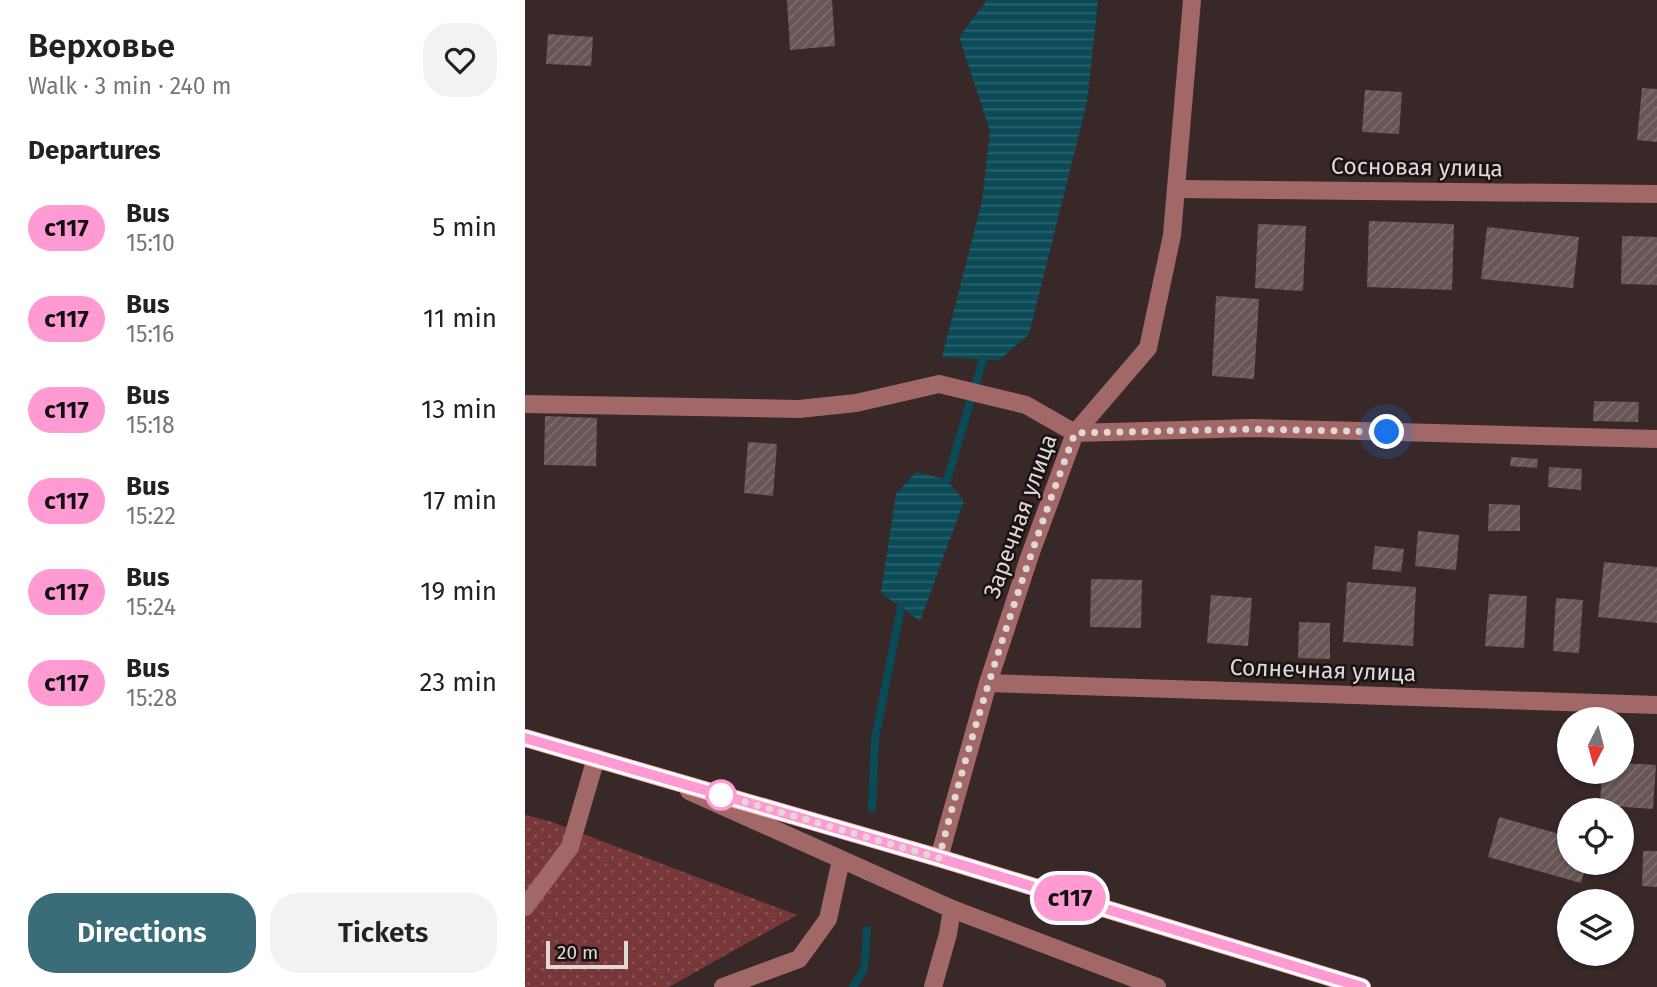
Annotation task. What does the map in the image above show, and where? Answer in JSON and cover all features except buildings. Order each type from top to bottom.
[{"type":"main road","points":[[525,738],[939,858],[1362,987]]},
{"type":"street","name":"Заречная улица","points":[[939,858],[988,683],[1030,555],[1075,433],[1148,348],[1173,235],[1192,0]]},
{"type":"street","name":"Сосновая улица","points":[[1177,189],[1657,194]]},
{"type":"street","points":[[525,404],[799,409],[856,403],[939,384],[1025,405],[1075,433],[1252,429],[1657,439]]},
{"type":"street","name":"Солнечная улица","points":[[988,683],[1657,705]]},
{"type":"street","points":[[525,907],[570,847],[596,758]]},
{"type":"street","points":[[657,777],[952,909],[1157,987]]},
{"type":"street","points":[[723,987],[799,959],[828,919],[841,860]]},
{"type":"street","points":[[933,987],[952,909]]},
{"type":"shaded area","points":[[525,815],[549,821],[797,915],[669,987],[525,987]]},
{"type":"water","points":[[987,0],[1098,0],[1087,102],[1029,334],[999,360],[942,357],[982,201],[990,131],[959,37]]},
{"type":"water","points":[[916,472],[947,480],[964,501],[920,621],[881,593],[896,494]]},
{"type":"waterway","points":[[947,480],[983,359]]},
{"type":"waterway","points":[[872,808],[875,739],[901,607]]},
{"type":"waterway","points":[[853,987],[864,969],[867,930]]},
{"type":"bus line","name":"с117","points":[[525,738],[939,858],[1362,987]]},
{"type":"route","points":[[721,795],[939,858],[988,683],[1030,555],[1075,433],[1252,429],[1387,432]]}]
